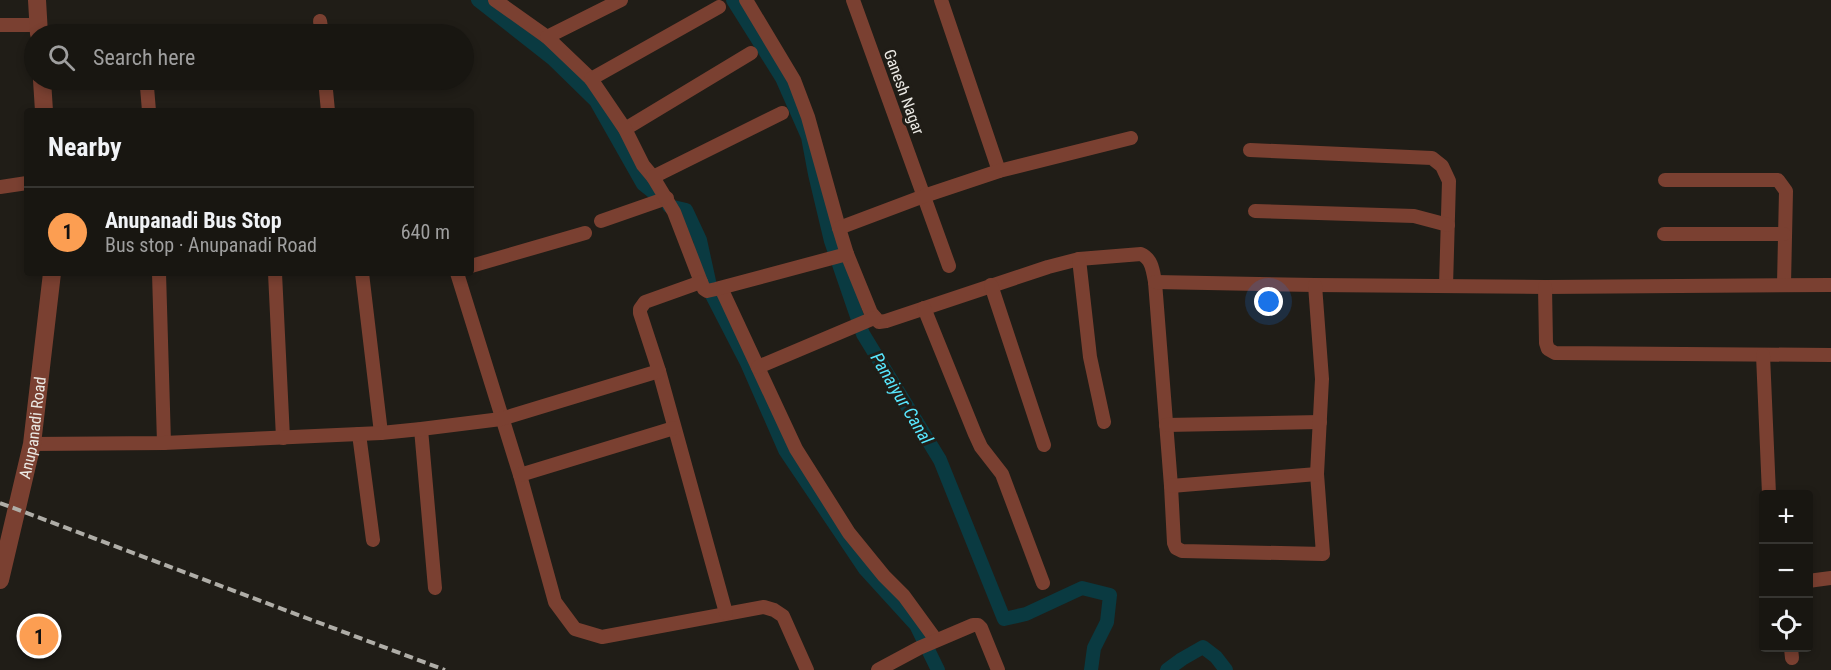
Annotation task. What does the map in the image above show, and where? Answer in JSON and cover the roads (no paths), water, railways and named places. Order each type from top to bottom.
[{"type":"street","points":[[37,0],[39,24]]},
{"type":"street","points":[[547,37],[621,0]]},
{"type":"street","points":[[746,0],[794,80],[808,117],[840,228],[838,256],[870,320]]},
{"type":"street","name":"Ganesh Nagar","points":[[854,0],[949,266]]},
{"type":"street","points":[[941,0],[999,171]]},
{"type":"street","points":[[498,1],[547,37],[591,79],[625,129],[643,165],[670,205],[711,288],[758,367],[762,380],[796,449],[849,533],[884,576],[904,596],[935,641]]},
{"type":"street","points":[[591,79],[720,8]]},
{"type":"street","points":[[0,25],[24,28]]},
{"type":"street","points":[[625,129],[751,53]]},
{"type":"street","points":[[43,90],[45,108]]},
{"type":"street","points":[[147,90],[149,108]]},
{"type":"street","points":[[326,90],[328,108]]},
{"type":"street","points":[[653,177],[782,113]]},
{"type":"street","points":[[840,228],[924,195],[999,171],[1131,138]]},
{"type":"street","points":[[1250,150],[1432,158],[1442,166],[1449,181],[1446,286]]},
{"type":"street","points":[[1665,180],[1778,180],[1786,191],[1784,284]]},
{"type":"street","points":[[0,187],[24,183]]},
{"type":"street","points":[[601,221],[670,205]]},
{"type":"street","points":[[1255,211],[1414,216],[1448,225]]},
{"type":"street","points":[[474,265],[585,233]]},
{"type":"street","points":[[1664,234],[1784,234]]},
{"type":"street","points":[[758,367],[870,320],[886,321],[1048,267],[1079,259],[1141,254],[1146,256],[1151,264],[1155,282],[1176,548],[1182,551],[1323,554],[1317,474],[1322,379],[1315,285]]},
{"type":"street","points":[[726,613],[640,309],[645,302],[838,256]]},
{"type":"street","points":[[1079,259],[1090,357],[1104,422]]},
{"type":"street","name":"Anupanadi Road","points":[[0,580],[32,444],[52,276]]},
{"type":"street","points":[[159,276],[164,443]]},
{"type":"street","points":[[274,276],[283,438]]},
{"type":"street","points":[[362,276],[381,434]]},
{"type":"street","points":[[458,276],[520,475],[555,602],[575,629],[602,637],[764,607],[783,616],[807,670]]},
{"type":"street","points":[[1155,282],[1545,287],[1831,285]]},
{"type":"street","points":[[992,285],[1044,446]]},
{"type":"street","points":[[1545,287],[1546,343],[1548,349],[1556,353],[1831,355]]},
{"type":"street","points":[[924,308],[981,447],[1002,474],[1043,583]]},
{"type":"street","points":[[1763,355],[1769,490]]},
{"type":"street","points":[[32,444],[164,443],[381,434],[501,418],[659,372]]},
{"type":"street","points":[[1166,425],[1320,422]]},
{"type":"street","points":[[520,475],[674,428]]},
{"type":"street","points":[[421,429],[435,588]]},
{"type":"street","points":[[358,434],[373,540]]},
{"type":"street","points":[[1172,486],[1317,474]]},
{"type":"street","points":[[1813,580],[1831,578]]},
{"type":"street","points":[[878,670],[919,648],[973,625],[981,628],[998,670]]},
{"type":"waterway","points":[[478,0],[553,59],[596,101],[643,184],[653,192]]},
{"type":"waterway","name":"Panaiyur Canal","points":[[733,0],[782,78],[808,137],[831,241],[863,334],[940,460],[1004,619],[1026,614],[1082,588],[1110,595],[1107,622],[1094,648],[1091,670]]},
{"type":"waterway","points":[[669,206],[686,210],[700,240],[712,295],[747,363],[785,450],[865,569],[916,625],[938,670]]},
{"type":"waterway","name":"Panaiyur Canal","points":[[1167,670],[1203,647],[1216,657],[1226,670]]},
{"type":"railway","points":[[0,503],[445,670]]},
{"type":"place","name":"Anupanadi Bus Stop","points":[[39,636]]}]
